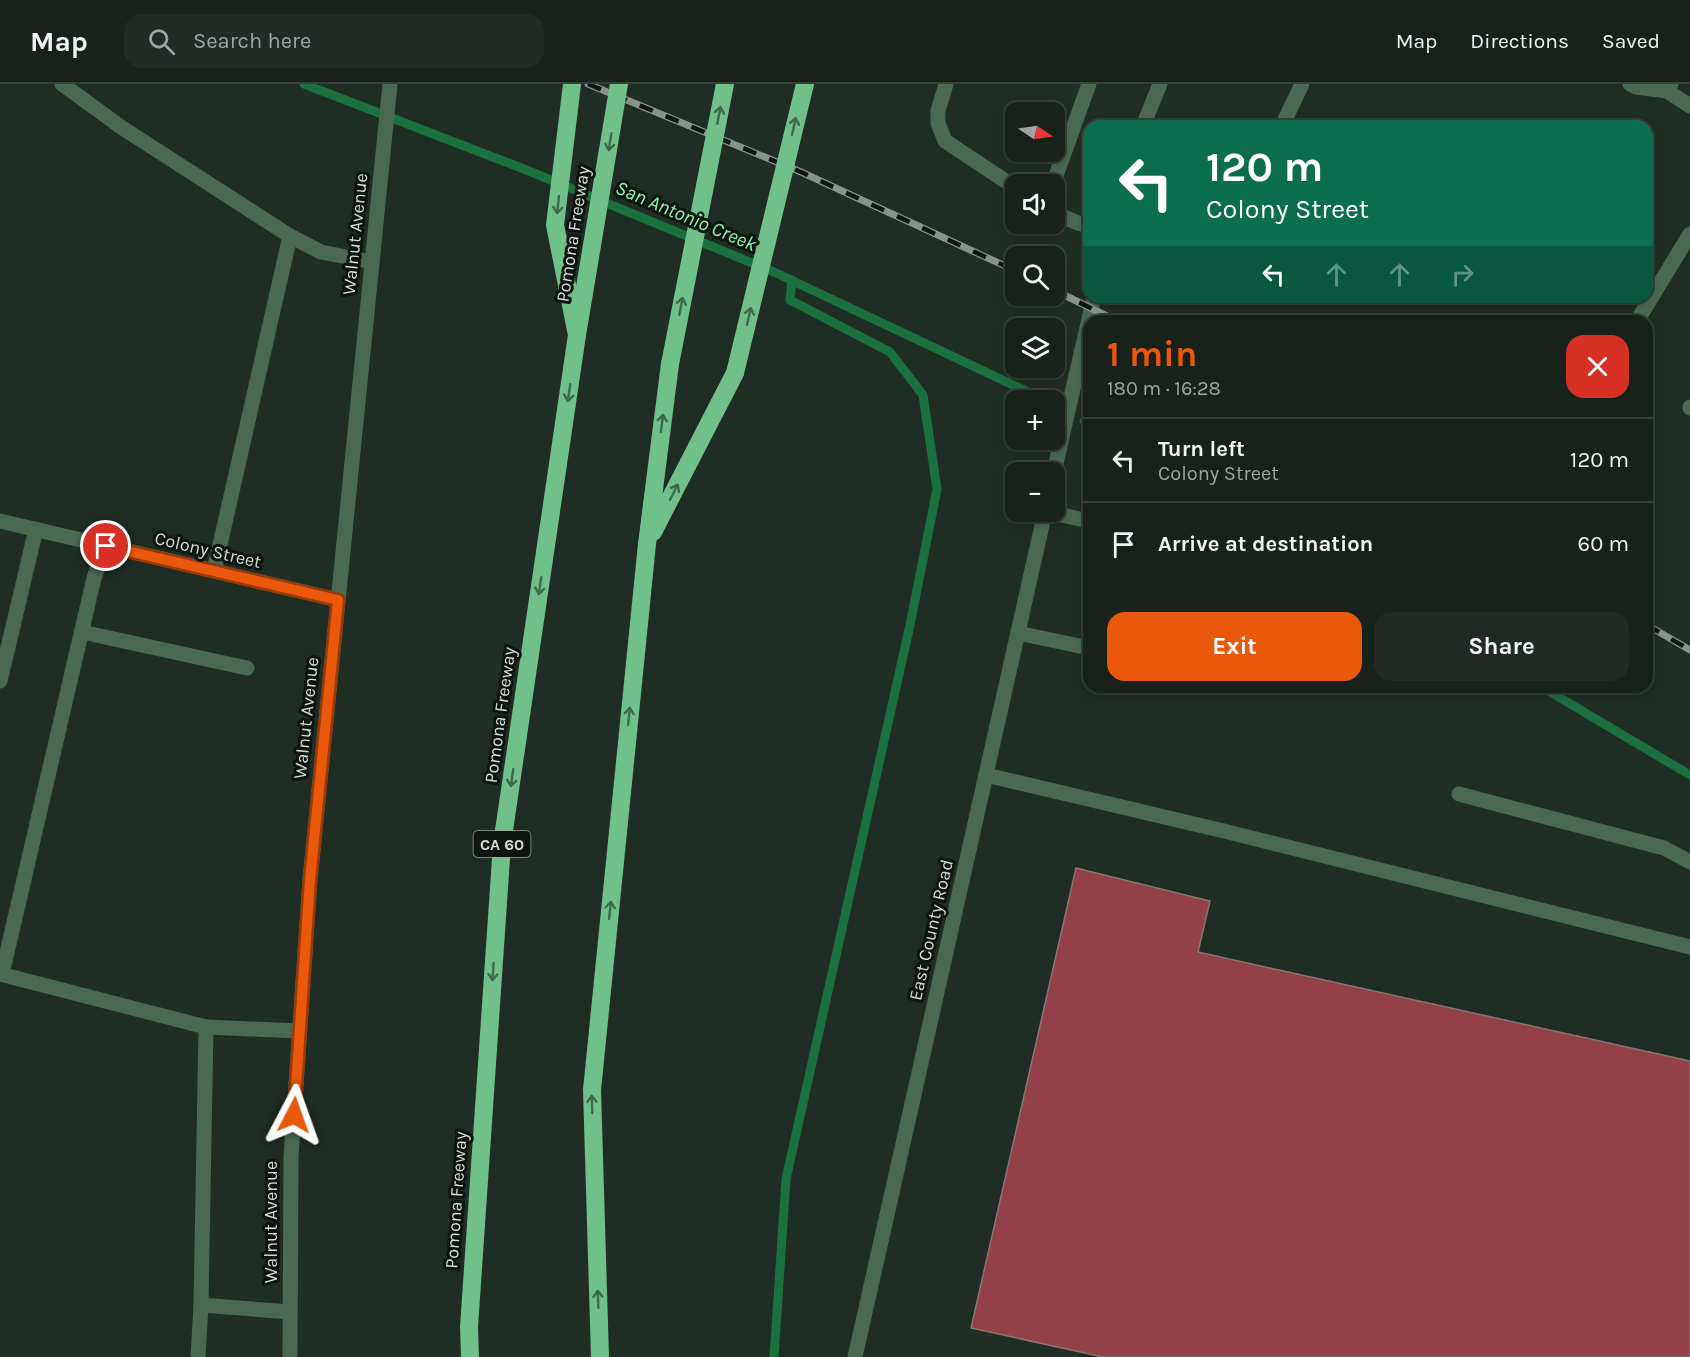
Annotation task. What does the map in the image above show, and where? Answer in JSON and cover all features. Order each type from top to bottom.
[{"type":"highway","points":[[572,84],[555,225],[577,335]]},
{"type":"highway","name":"Pomona Freeway","points":[[470,1357],[469,1327],[502,844],[577,335],[619,84]]},
{"type":"highway","points":[[600,1357],[592,1090],[647,544],[670,364],[725,84]]},
{"type":"highway","points":[[647,544],[735,373],[805,84]]},
{"type":"street","points":[[62,84],[122,127],[291,236],[321,252],[372,262]]},
{"type":"street","points":[[946,84],[938,111],[938,123],[945,141],[1005,181]]},
{"type":"street","points":[[1057,174],[1089,84]]},
{"type":"street","points":[[1145,120],[1160,84]]},
{"type":"street","points":[[1285,120],[1302,84]]},
{"type":"street","points":[[1630,84],[1636,87],[1669,88],[1690,106]]},
{"type":"street","name":"Walnut Avenue","points":[[290,1357],[291,1157],[310,880],[390,85]]},
{"type":"street","points":[[1065,218],[1083,224]]},
{"type":"street","points":[[1653,295],[1690,234]]},
{"type":"street","points":[[214,571],[291,236]]},
{"type":"street","points":[[1056,462],[1083,345]]},
{"type":"street","points":[[1065,516],[1083,520]]},
{"type":"street","name":"Colony Street","points":[[0,521],[338,600]]},
{"type":"street","name":"East County Road","points":[[855,1357],[1045,522]]},
{"type":"street","points":[[0,681],[36,529]]},
{"type":"street","points":[[106,546],[94,578],[1,974],[206,1028],[299,1031]]},
{"type":"street","points":[[82,632],[247,668]]},
{"type":"street","points":[[1018,633],[1083,647]]},
{"type":"street","points":[[986,775],[1224,831],[1690,947]]},
{"type":"street","points":[[1459,794],[1664,848],[1690,862]]},
{"type":"street","points":[[198,1357],[206,1028]]},
{"type":"street","points":[[201,1305],[290,1312]]},
{"type":"building","points":[[1076,868],[1210,901],[1198,952],[1690,1061],[1690,1357],[1103,1357],[971,1328]]},
{"type":"waterway","name":"San Antonio Creek","points":[[304,84],[524,169],[774,272],[1024,390]]},
{"type":"waterway","points":[[774,1357],[786,1179],[910,625],[937,489],[923,395],[890,352],[790,300],[792,280]]},
{"type":"waterway","name":"San Antonio Creek","points":[[1552,693],[1690,775]]},
{"type":"railway","points":[[588,84],[801,172],[1005,266]]},
{"type":"railway","points":[[1065,295],[1105,315]]},
{"type":"railway","points":[[1653,628],[1690,650]]},
{"type":"route","points":[[106,546],[338,600],[310,880],[294,1115]]}]
